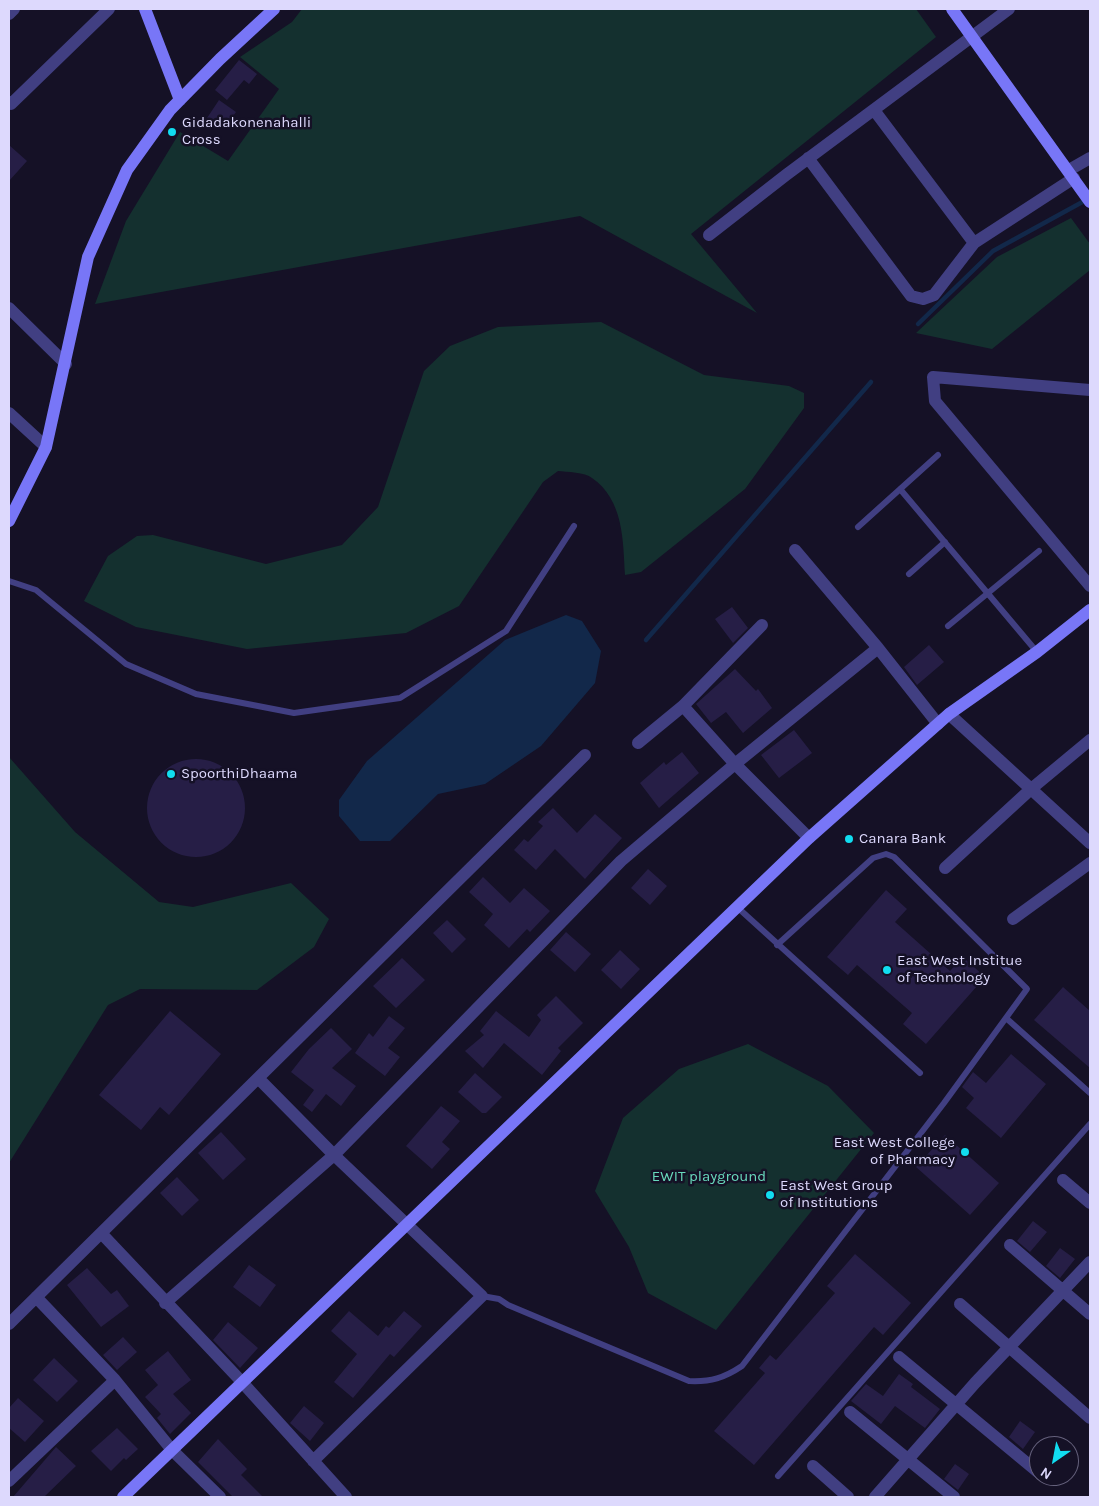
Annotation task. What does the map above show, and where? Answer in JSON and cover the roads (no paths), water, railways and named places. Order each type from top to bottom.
[{"type":"street","points":[[9,14],[14,9]]},
{"type":"street","points":[[9,102],[11,104],[109,9]]},
{"type":"street","points":[[145,9],[180,100]]},
{"type":"street","points":[[9,520],[46,447],[66,364],[88,257],[127,170],[180,100],[220,59],[274,9]]},
{"type":"street","points":[[952,9],[1087,197]]},
{"type":"street","points":[[709,235],[808,158],[1009,9]]},
{"type":"street","points":[[874,110],[974,243]]},
{"type":"street","points":[[808,158],[911,296],[923,299],[934,294],[974,243],[1071,174],[1090,158]]},
{"type":"street","points":[[9,308],[66,364]]},
{"type":"street","points":[[1090,390],[933,377],[935,401],[1090,586]]},
{"type":"street","points":[[9,413],[46,447]]},
{"type":"street","points":[[795,550],[878,648],[938,724]]},
{"type":"street","points":[[123,1497],[809,838],[949,714],[1037,652],[1090,610]]},
{"type":"street","points":[[638,743],[682,706],[762,625]]},
{"type":"street","points":[[165,1303],[334,1155],[621,861],[735,764],[878,648]]},
{"type":"street","points":[[682,706],[735,764],[809,838]]},
{"type":"street","points":[[949,714],[1090,843]]},
{"type":"street","points":[[945,868],[1031,789],[1090,740]]},
{"type":"street","points":[[9,1324],[585,755]]},
{"type":"street","points":[[1013,919],[1090,863]]},
{"type":"street","points":[[259,1079],[334,1155],[482,1296],[313,1461]]},
{"type":"street","points":[[1063,1180],[1090,1203]]},
{"type":"street","points":[[102,1234],[165,1303],[242,1382],[346,1497]]},
{"type":"street","points":[[1010,1246],[1090,1314]]},
{"type":"street","points":[[875,1497],[955,1406],[1090,1262]]},
{"type":"street","points":[[36,1297],[115,1380],[172,1450],[220,1497]]},
{"type":"street","points":[[960,1304],[1090,1418]]},
{"type":"street","points":[[899,1357],[955,1406],[1029,1465]]},
{"type":"street","points":[[9,1481],[115,1380]]},
{"type":"street","points":[[850,1412],[954,1497]]},
{"type":"street","points":[[813,1466],[848,1497]]},
{"type":"lane","points":[[858,527],[938,455]]},
{"type":"lane","points":[[900,489],[1037,652]]},
{"type":"lane","points":[[9,581],[36,590],[126,664],[196,694],[294,713],[400,698],[506,631],[574,526]]},
{"type":"lane","points":[[909,574],[945,542]]},
{"type":"lane","points":[[948,626],[1039,551]]},
{"type":"lane","points":[[482,1296],[499,1299],[508,1305],[689,1381],[707,1382],[724,1378],[742,1366],[944,1103],[1027,989],[894,857],[886,854],[873,858],[777,945]]},
{"type":"lane","points":[[737,907],[920,1073]]},
{"type":"lane","points":[[1006,1018],[1090,1093]]},
{"type":"lane","points":[[778,1476],[1090,1124]]},
{"type":"water","points":[[566,615],[582,621],[601,651],[595,683],[541,746],[485,784],[438,794],[390,841],[360,841],[339,816],[339,800],[367,761],[505,640]]},
{"type":"waterway","points":[[918,324],[993,251],[1086,200]]},
{"type":"waterway","points":[[646,640],[871,382]]},
{"type":"place","name":"Gidadakonenahalli Cross","points":[[172,132]]},
{"type":"place","name":"SpoorthiDhaama","points":[[171,774]]},
{"type":"place","name":"Canara Bank","points":[[849,839]]},
{"type":"place","name":"East West Institue of Technology","points":[[887,970]]},
{"type":"place","name":"East West College of Pharmacy","points":[[965,1152]]},
{"type":"place","name":"East West Group of Institutions","points":[[770,1195]]},
{"type":"park label","name":"EWIT playground","points":[[709,1177]]}]
